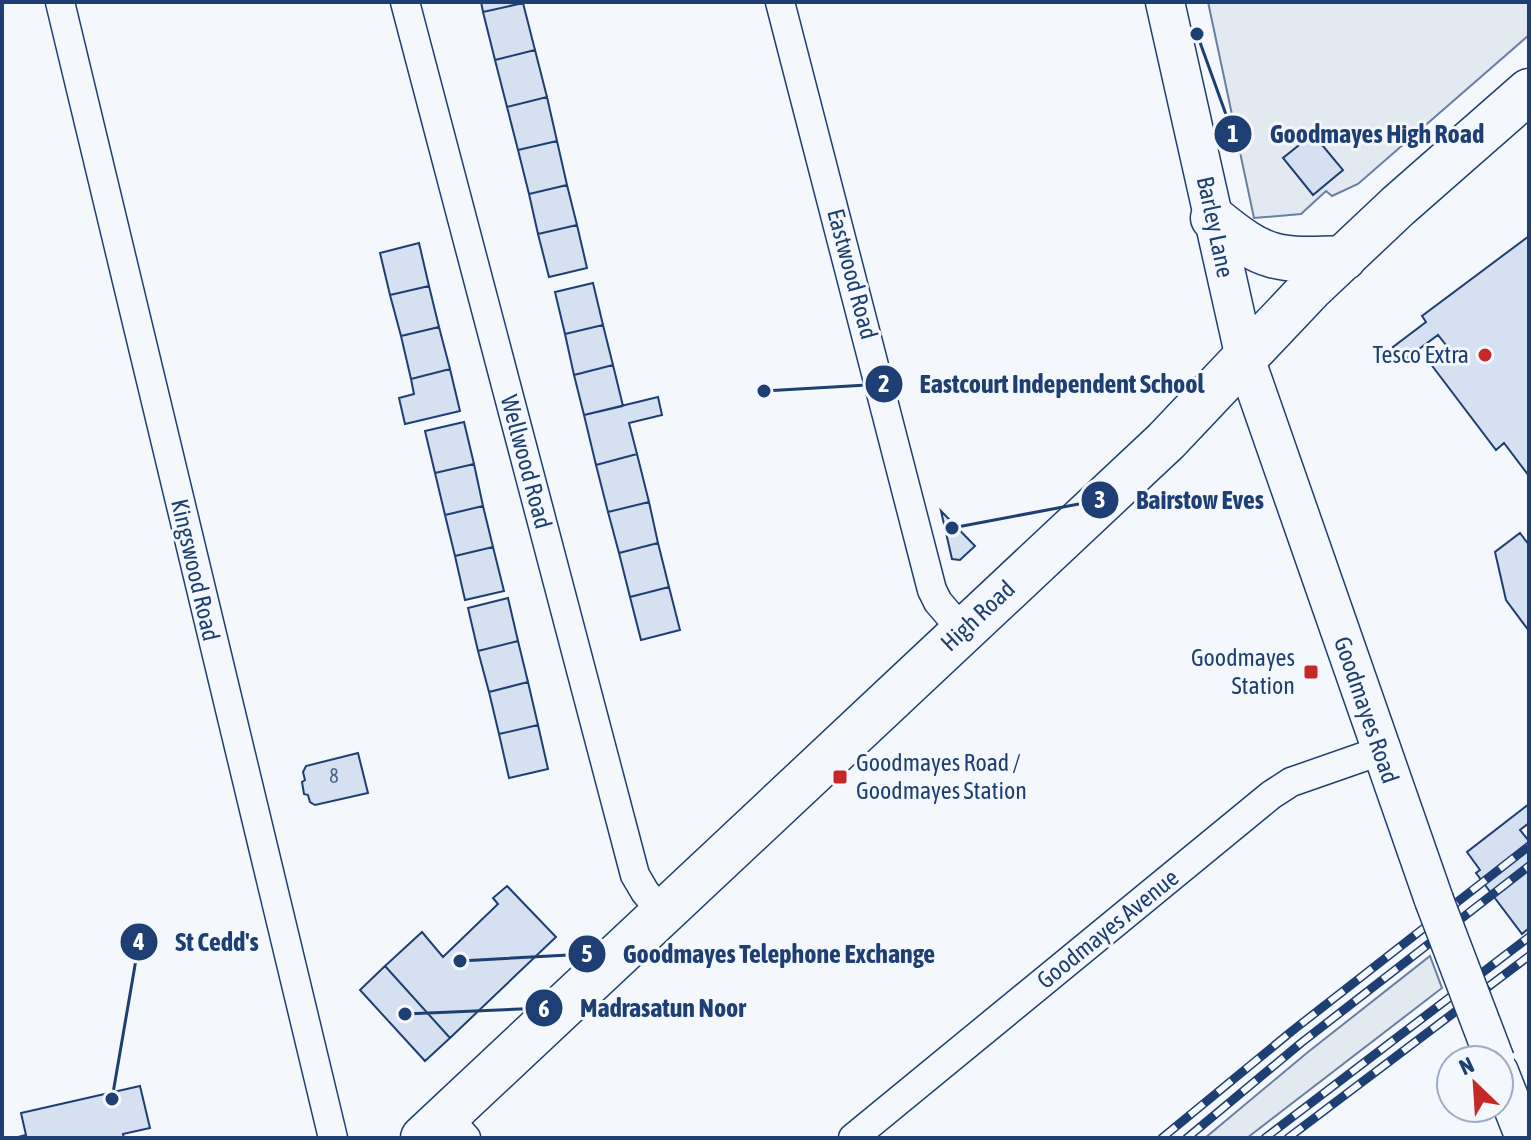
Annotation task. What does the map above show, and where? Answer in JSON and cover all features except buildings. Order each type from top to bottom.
[{"type":"main road","name":"Barley Lane","points":[[1165,2],[1245,358]]},
{"type":"main road","name":"High Road","points":[[445,1131],[663,913],[1166,441],[1398,206],[1529,91]]},
{"type":"main road","points":[[1213,218],[1246,245],[1268,255],[1295,260],[1344,258]]},
{"type":"main road","name":"Goodmayes Road","points":[[1245,358],[1380,751],[1489,1044]]},
{"type":"main road","points":[[1515,1114],[1525,1138]]},
{"type":"street","name":"Kingswood Road","points":[[60,2],[333,1138]]},
{"type":"street","name":"Wellwood Road","points":[[405,2],[635,875],[663,913]]},
{"type":"street","name":"Eastwood Road","points":[[780,2],[932,590],[938,602],[963,631]]},
{"type":"street","name":"Goodmayes Avenue","points":[[853,1138],[1271,795],[1291,782],[1380,751]]},
{"type":"shaded area","points":[[1208,2],[1529,2],[1529,35],[1358,184],[1332,196],[1326,191],[1301,214],[1254,218]]},
{"type":"shaded area","points":[[1430,956],[1442,988],[1247,1138],[1205,1138],[1308,1052]]},
{"type":"railway","points":[[1162,1138],[1292,1031],[1529,846]]},
{"type":"railway","points":[[1187,1138],[1301,1043],[1529,866]]},
{"type":"railway","points":[[1265,1138],[1529,937]]},
{"type":"railway","points":[[1288,1138],[1529,956]]},
{"type":"place","name":"Goodmayes High Road","points":[[1197,34]]},
{"type":"place","name":"Tesco Extra","points":[[1485,355]]},
{"type":"place","name":"Eastcourt Independent School","points":[[764,391]]},
{"type":"place","name":"Bairstow Eves","points":[[952,528]]},
{"type":"place","name":"Goodmayes Station","points":[[1311,672]]},
{"type":"place","name":"Goodmayes Road / Goodmayes Station","points":[[840,777]]},
{"type":"place","name":"Goodmayes Telephone Exchange","points":[[460,961]]},
{"type":"place","name":"Madrasatun Noor","points":[[405,1014]]},
{"type":"place","name":"St Cedd's","points":[[112,1099]]}]
